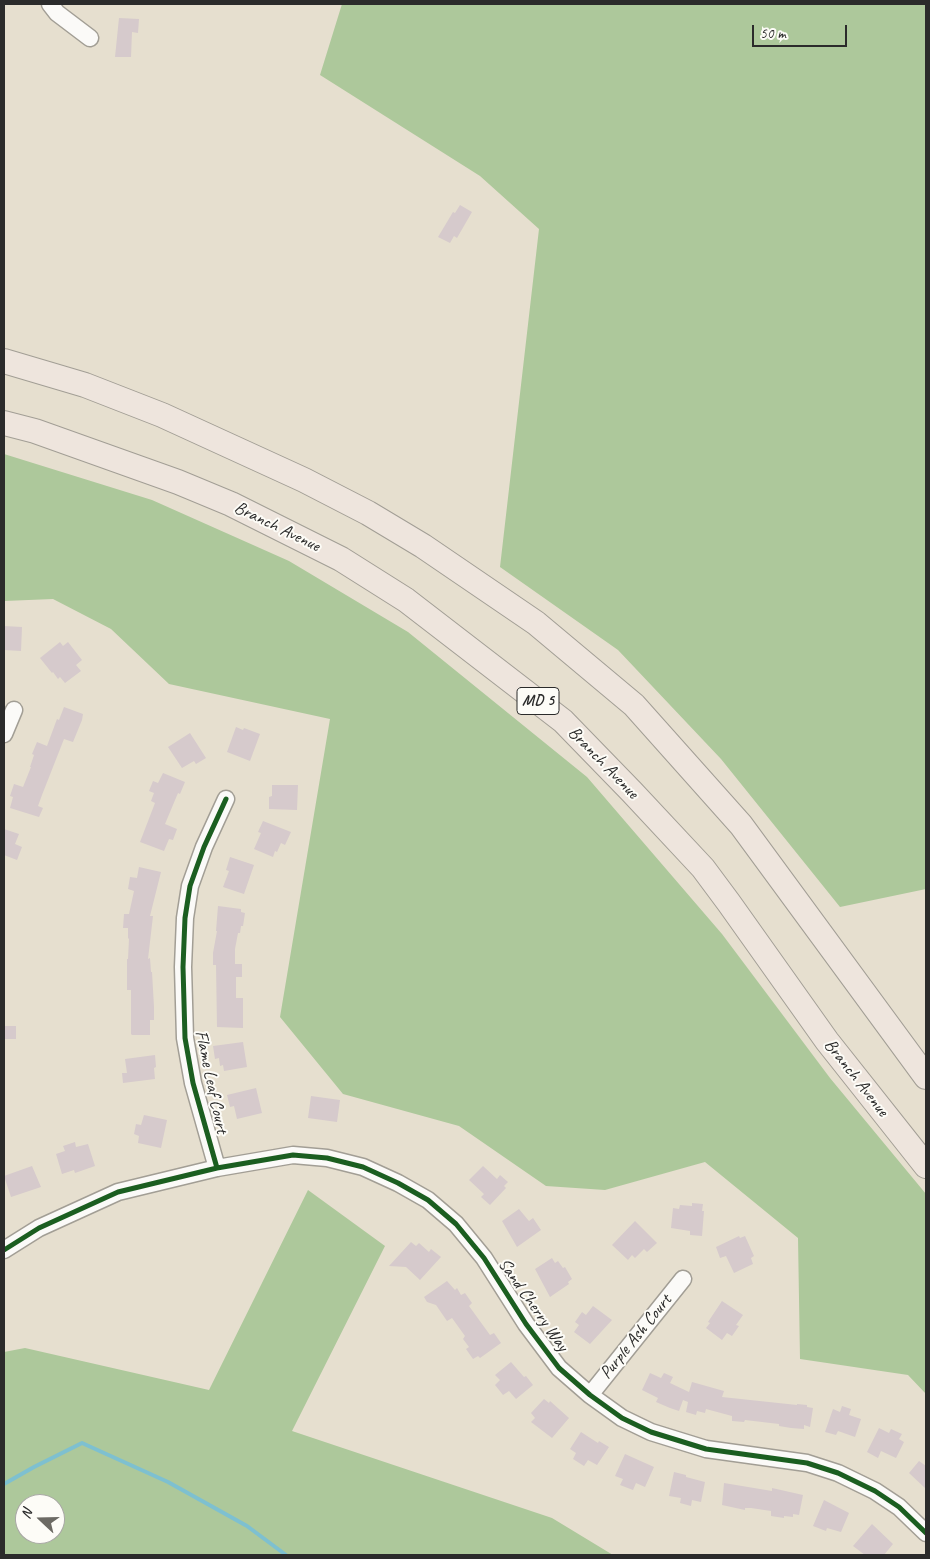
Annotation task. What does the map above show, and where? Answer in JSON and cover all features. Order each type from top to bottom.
[{"type":"highway","points":[[4,361],[85,385],[153,411],[304,480],[368,513],[423,546],[536,622],[634,705],[741,825],[926,1077]]},
{"type":"highway","name":"Branch Avenue","points":[[4,423],[44,434],[178,482],[232,504],[341,559],[406,600],[562,721],[703,868],[827,1041],[926,1166]]},
{"type":"street","points":[[50,4],[57,13],[90,38]]},
{"type":"street","points":[[4,734],[14,710]]},
{"type":"street","name":"Flame Leaf Court","points":[[217,1168],[193,1083],[185,1038],[184,918],[190,886],[204,847],[226,799]]},
{"type":"street","name":"Sand Cherry Way","points":[[4,1250],[39,1228],[118,1192],[217,1168],[293,1156],[327,1158],[363,1167],[398,1183],[428,1200],[456,1224],[484,1258],[526,1324],[559,1368],[622,1418],[651,1432],[706,1449],[807,1463],[838,1473],[875,1491],[899,1507],[926,1533]]},
{"type":"street","name":"Purple Ash Court","points":[[590,1394],[683,1280]]},
{"type":"green space","points":[[342,4],[926,4],[926,889],[840,907],[721,759],[618,650],[500,567],[539,229],[480,176],[320,75]]},
{"type":"green space","points":[[4,454],[152,500],[289,561],[408,632],[587,777],[722,934],[830,1078],[926,1194],[926,1394],[908,1375],[800,1359],[798,1238],[705,1162],[605,1190],[546,1186],[459,1126],[343,1094],[280,1017],[330,719],[169,684],[111,629],[53,599],[4,601]]},
{"type":"green space","points":[[308,1190],[385,1246],[292,1431],[552,1518],[613,1555],[4,1555],[4,1352],[25,1348],[209,1390]]},
{"type":"building","points":[[119,18],[139,19],[138,33],[132,32],[131,57],[115,57]]},
{"type":"building","points":[[460,205],[472,212],[457,238],[454,236],[450,243],[438,237],[453,212],[455,213]]},
{"type":"building","points":[[4,626],[22,627],[21,651],[4,650]]},
{"type":"building","points":[[60,642],[63,646],[68,642],[82,660],[76,665],[81,671],[65,683],[60,677],[58,679],[52,673],[40,658]]},
{"type":"building","points":[[64,707],[83,714],[82,720],[73,742],[64,739],[38,806],[43,808],[39,817],[10,808],[13,797],[10,796],[14,784],[23,787],[31,767],[34,755],[32,754],[37,742],[47,746],[57,719],[59,720]]},
{"type":"building","points":[[236,727],[260,734],[250,761],[227,752]]},
{"type":"building","points":[[190,733],[206,758],[196,764],[194,761],[182,768],[168,747]]},
{"type":"building","points":[[163,773],[185,782],[180,794],[178,793],[165,824],[177,829],[173,840],[169,839],[164,851],[140,842],[155,803],[151,801],[154,793],[149,791],[153,781],[158,783]]},
{"type":"building","points":[[272,785],[298,785],[297,810],[269,809]]},
{"type":"building","points":[[263,821],[291,832],[285,845],[281,843],[273,857],[254,849],[261,833],[258,832]]},
{"type":"building","points":[[4,829],[19,834],[15,844],[22,847],[17,860],[4,855]]},
{"type":"building","points":[[230,857],[254,865],[244,894],[223,887],[229,871],[226,870]]},
{"type":"building","points":[[139,867],[161,872],[150,916],[153,916],[148,959],[150,958],[152,972],[154,1020],[150,1020],[150,1035],[131,1034],[131,990],[127,990],[129,939],[128,928],[123,928],[124,914],[129,914],[134,891],[128,889],[130,877],[137,878]]},
{"type":"building","points":[[218,906],[241,909],[241,912],[245,913],[243,926],[241,926],[240,933],[238,933],[235,949],[235,964],[242,964],[242,977],[236,977],[236,998],[243,998],[243,1028],[217,1027],[216,965],[213,965],[213,953],[217,931]]},
{"type":"building","points":[[4,1026],[16,1026],[16,1039],[4,1039]]},
{"type":"building","points":[[243,1042],[247,1067],[224,1071],[223,1065],[220,1066],[219,1058],[215,1059],[213,1046]]},
{"type":"building","points":[[155,1055],[155,1079],[123,1083],[122,1073],[127,1073],[125,1059]]},
{"type":"building","points":[[256,1088],[262,1113],[237,1119],[234,1106],[230,1107],[227,1095]]},
{"type":"building","points":[[311,1096],[340,1100],[337,1122],[308,1118]]},
{"type":"building","points":[[144,1115],[167,1120],[161,1148],[138,1143],[139,1136],[134,1134],[136,1124],[141,1125]]},
{"type":"building","points":[[75,1142],[76,1147],[88,1144],[95,1166],[75,1173],[74,1170],[62,1174],[56,1154],[65,1151],[63,1146]]},
{"type":"building","points":[[32,1166],[41,1187],[11,1197],[4,1176]]},
{"type":"building","points":[[483,1166],[497,1179],[500,1175],[508,1182],[504,1186],[506,1188],[490,1205],[481,1197],[484,1194],[469,1180]]},
{"type":"building","points":[[692,1203],[703,1204],[702,1236],[690,1235],[690,1231],[671,1228],[673,1208],[679,1209],[680,1205],[692,1206]]},
{"type":"building","points":[[519,1209],[529,1221],[533,1218],[541,1230],[517,1247],[502,1221]]},
{"type":"building","points":[[635,1221],[657,1243],[647,1252],[644,1249],[635,1258],[632,1255],[628,1260],[612,1245]]},
{"type":"building","points":[[739,1236],[740,1238],[745,1236],[754,1256],[751,1258],[753,1264],[734,1273],[726,1256],[720,1258],[716,1247]]},
{"type":"building","points":[[411,1242],[416,1246],[419,1243],[429,1252],[431,1249],[441,1257],[420,1280],[406,1267],[389,1266]]},
{"type":"building","points":[[552,1258],[555,1263],[558,1261],[563,1268],[565,1267],[572,1279],[568,1282],[569,1284],[550,1297],[535,1269]]},
{"type":"building","points":[[447,1281],[455,1290],[457,1288],[461,1295],[465,1293],[472,1303],[469,1306],[490,1335],[494,1333],[501,1343],[480,1358],[478,1356],[473,1359],[466,1349],[469,1347],[463,1339],[465,1336],[452,1318],[447,1321],[436,1305],[427,1302],[424,1297]]},
{"type":"building","points":[[722,1301],[743,1315],[736,1325],[739,1326],[732,1336],[727,1333],[722,1340],[706,1328]]},
{"type":"building","points":[[593,1306],[612,1320],[590,1344],[574,1332],[579,1325],[575,1322],[582,1312],[586,1315]]},
{"type":"building","points":[[511,1362],[533,1385],[516,1399],[509,1391],[503,1395],[495,1385],[500,1380],[495,1375]]},
{"type":"building","points":[[650,1373],[661,1378],[664,1373],[673,1377],[670,1383],[689,1392],[692,1382],[724,1391],[722,1397],[807,1405],[807,1407],[813,1408],[810,1427],[804,1425],[804,1429],[791,1428],[779,1426],[779,1424],[745,1420],[744,1422],[732,1421],[732,1416],[706,1409],[705,1413],[697,1411],[696,1415],[686,1412],[688,1402],[683,1400],[679,1411],[670,1408],[656,1402],[658,1398],[642,1390]]},
{"type":"building","points":[[544,1399],[549,1403],[550,1401],[569,1418],[552,1438],[531,1422],[535,1418],[531,1413]]},
{"type":"building","points":[[842,1406],[851,1409],[849,1415],[861,1419],[855,1437],[838,1431],[836,1435],[825,1432],[833,1409],[840,1412]]},
{"type":"building","points":[[879,1428],[889,1433],[891,1429],[902,1434],[899,1439],[904,1442],[896,1458],[881,1451],[878,1458],[867,1452]]},
{"type":"building","points":[[581,1432],[598,1443],[599,1441],[609,1447],[597,1465],[588,1460],[584,1466],[573,1459],[576,1453],[570,1449]]},
{"type":"building","points":[[625,1454],[654,1467],[645,1487],[636,1483],[633,1490],[620,1485],[623,1479],[615,1476]]},
{"type":"building","points":[[919,1461],[926,1466],[926,1489],[909,1473]]},
{"type":"building","points":[[674,1472],[705,1482],[701,1502],[692,1500],[691,1506],[680,1503],[681,1498],[669,1496]]},
{"type":"building","points":[[724,1483],[772,1491],[772,1488],[803,1495],[799,1515],[793,1514],[793,1517],[784,1516],[784,1518],[771,1516],[771,1511],[751,1508],[745,1508],[745,1510],[722,1505]]},
{"type":"building","points":[[824,1500],[849,1513],[841,1532],[827,1528],[826,1531],[813,1526]]},
{"type":"building","points":[[872,1524],[893,1544],[884,1555],[865,1555],[853,1546]]},
{"type":"waterway","points":[[4,1484],[82,1443],[168,1482],[247,1526],[286,1555]]},
{"type":"cycle path","points":[[217,1168],[193,1083],[185,1038],[183,967],[185,918],[190,886],[204,847],[226,799]]},
{"type":"cycle path","points":[[4,1250],[39,1228],[118,1192],[217,1168],[293,1155],[327,1158],[363,1167],[398,1183],[428,1200],[456,1224],[484,1258],[526,1324],[559,1368],[590,1395],[622,1418],[651,1432],[706,1449],[807,1463],[838,1473],[875,1491],[899,1507],[926,1533]]}]
